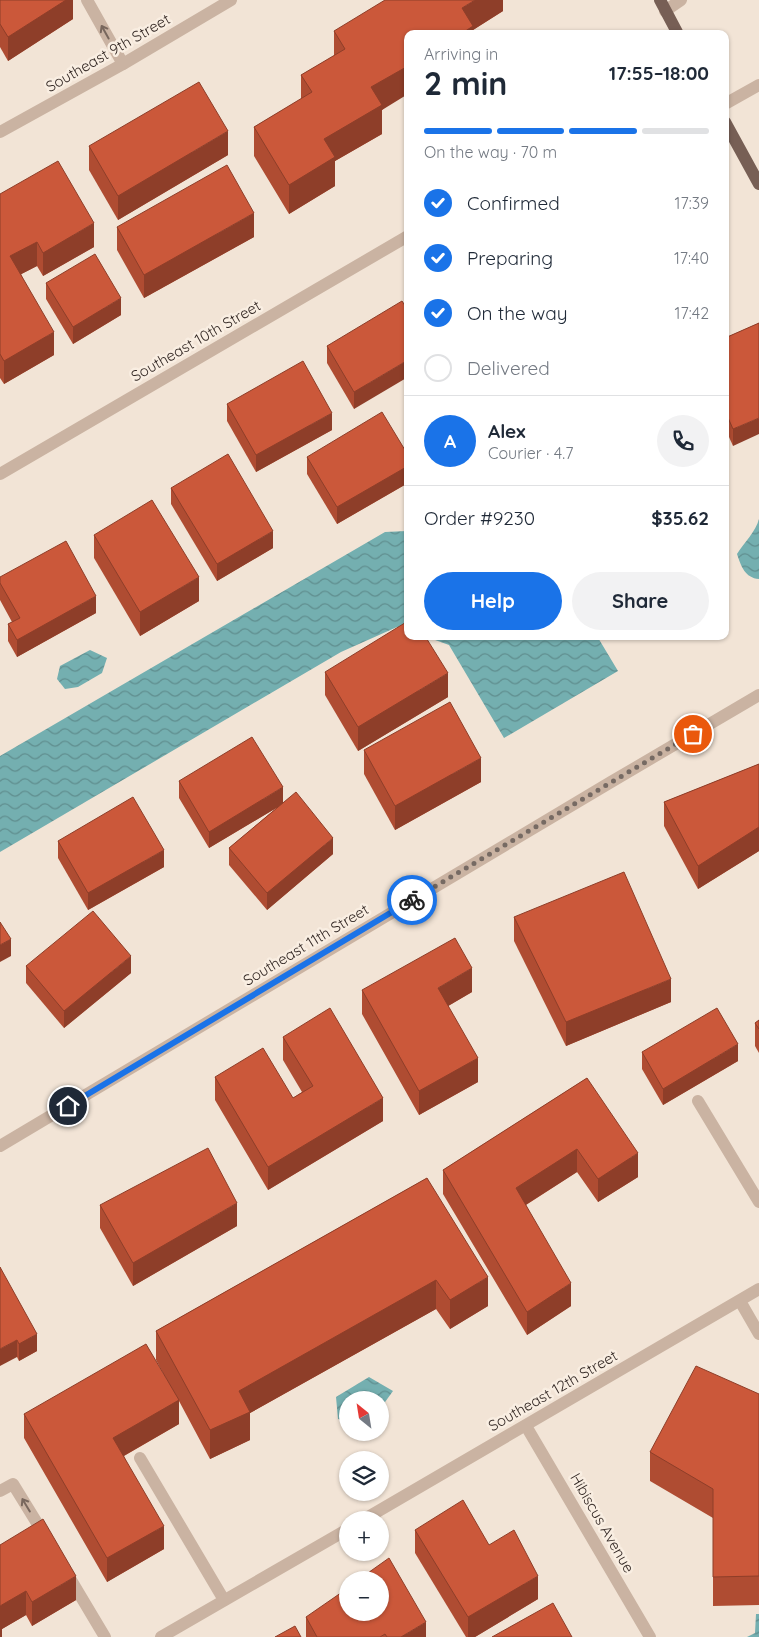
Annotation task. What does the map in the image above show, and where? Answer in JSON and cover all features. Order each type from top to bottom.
[{"type":"main road","points":[[662,5],[676,30]]},
{"type":"main road","points":[[729,129],[759,184]]},
{"type":"street","points":[[87,0],[123,64]]},
{"type":"street","name":"Southeast 9th Street","points":[[0,132],[123,64],[231,0]]},
{"type":"street","points":[[662,5],[681,0]]},
{"type":"street","points":[[729,102],[759,85]]},
{"type":"street","name":"Southeast 10th Street","points":[[0,474],[404,238]]},
{"type":"street","name":"Southeast 11th Street","points":[[0,1146],[611,782],[759,696]]},
{"type":"street","points":[[698,1101],[759,1202]]},
{"type":"street","name":"Southeast 12th Street","points":[[379,1511],[759,1289]]},
{"type":"street","points":[[740,1300],[759,1334]]},
{"type":"street","name":"Hibiscus Avenue","points":[[526,1426],[650,1637]]},
{"type":"street","points":[[140,1458],[224,1600]]},
{"type":"street","points":[[0,1492],[13,1484],[49,1543]]},
{"type":"street","points":[[161,1637],[339,1534]]},
{"type":"street","points":[[59,1560],[105,1637]]},
{"type":"water","points":[[759,519],[759,579],[747,574],[737,554],[753,532]]},
{"type":"water","points":[[404,531],[404,629],[397,627],[341,652],[0,852],[0,756],[385,532]]},
{"type":"water","points":[[435,640],[599,640],[618,671],[504,738],[449,645]]},
{"type":"water","points":[[90,650],[107,658],[102,673],[78,687],[65,689],[57,679],[60,666]]},
{"type":"water","points":[[369,1377],[393,1391],[389,1397],[389,1391],[346,1391]]},
{"type":"water","points":[[339,1395],[339,1419],[338,1419],[336,1397]]},
{"type":"water","points":[[756,1614],[759,1614],[759,1637],[747,1637],[755,1633]]},
{"type":"building","points":[[0,0],[66,0],[8,37],[0,24]]},
{"type":"building","points":[[385,0],[475,0],[462,8],[473,26],[467,30],[404,30],[404,68],[371,87],[382,105],[324,139],[335,157],[289,185],[254,127],[312,92],[301,75],[345,49],[334,31]]},
{"type":"building","points":[[199,82],[228,131],[118,196],[89,146]]},
{"type":"building","points":[[58,161],[94,223],[43,253],[37,242],[10,256],[54,332],[4,361],[0,354],[0,194]]},
{"type":"building","points":[[227,165],[254,213],[144,275],[117,227]]},
{"type":"building","points":[[95,254],[121,298],[73,327],[46,283]]},
{"type":"building","points":[[402,301],[404,304],[404,362],[354,392],[327,346]]},
{"type":"building","points":[[759,323],[759,418],[733,429],[729,420],[729,336]]},
{"type":"building","points":[[303,361],[332,413],[256,455],[227,404]]},
{"type":"building","points":[[382,412],[404,448],[404,468],[337,507],[307,457]]},
{"type":"building","points":[[228,454],[273,531],[217,564],[171,488]]},
{"type":"building","points":[[152,500],[199,577],[140,612],[94,535]]},
{"type":"building","points":[[66,541],[96,596],[17,640],[8,624],[20,618],[0,583],[0,577]]},
{"type":"building","points":[[404,623],[404,640],[427,640],[448,673],[358,727],[325,672]]},
{"type":"building","points":[[450,702],[481,758],[395,806],[364,750]]},
{"type":"building","points":[[252,737],[283,787],[209,832],[179,781]]},
{"type":"building","points":[[759,764],[759,827],[698,866],[664,802]]},
{"type":"building","points":[[296,792],[333,838],[267,893],[229,848]]},
{"type":"building","points":[[133,797],[164,850],[88,893],[58,841]]},
{"type":"building","points":[[624,872],[671,979],[566,1022],[514,917]]},
{"type":"building","points":[[93,911],[131,956],[64,1011],[26,966]]},
{"type":"building","points":[[0,922],[11,939],[0,945]]},
{"type":"building","points":[[455,938],[472,968],[438,988],[478,1058],[419,1091],[362,990]]},
{"type":"building","points":[[330,1008],[383,1098],[268,1167],[215,1077],[263,1048],[293,1098],[313,1086],[283,1037]]},
{"type":"building","points":[[717,1008],[738,1044],[663,1089],[642,1052]]},
{"type":"building","points":[[759,1020],[759,1029],[755,1023]]},
{"type":"building","points":[[587,1078],[638,1153],[598,1179],[577,1149],[516,1188],[571,1283],[527,1312],[443,1170]]},
{"type":"building","points":[[208,1148],[237,1203],[133,1263],[100,1205]]},
{"type":"building","points":[[427,1178],[488,1277],[450,1300],[436,1280],[239,1391],[250,1412],[210,1430],[156,1331]]},
{"type":"building","points":[[0,1267],[37,1334],[19,1344],[17,1340],[0,1349]]},
{"type":"building","points":[[146,1344],[179,1400],[113,1438],[164,1526],[107,1558],[24,1414]]},
{"type":"building","points":[[696,1366],[759,1394],[759,1576],[713,1577],[713,1489],[650,1452]]},
{"type":"building","points":[[463,1500],[489,1545],[514,1530],[538,1576],[468,1617],[415,1530]]},
{"type":"building","points":[[43,1519],[76,1576],[32,1602],[26,1591],[0,1606],[0,1545]]},
{"type":"building","points":[[389,1558],[426,1622],[401,1637],[387,1637],[385,1634],[380,1637],[317,1637],[306,1617],[339,1594],[339,1621],[389,1621],[389,1571],[371,1571],[385,1561],[389,1561]]},
{"type":"building","points":[[553,1603],[572,1637],[492,1637]]},
{"type":"building","points":[[295,1626],[301,1637],[275,1637]]},
{"type":"way so far","points":[[412,900],[693,734]]},
{"type":"route","points":[[68,1106],[412,900]]}]
